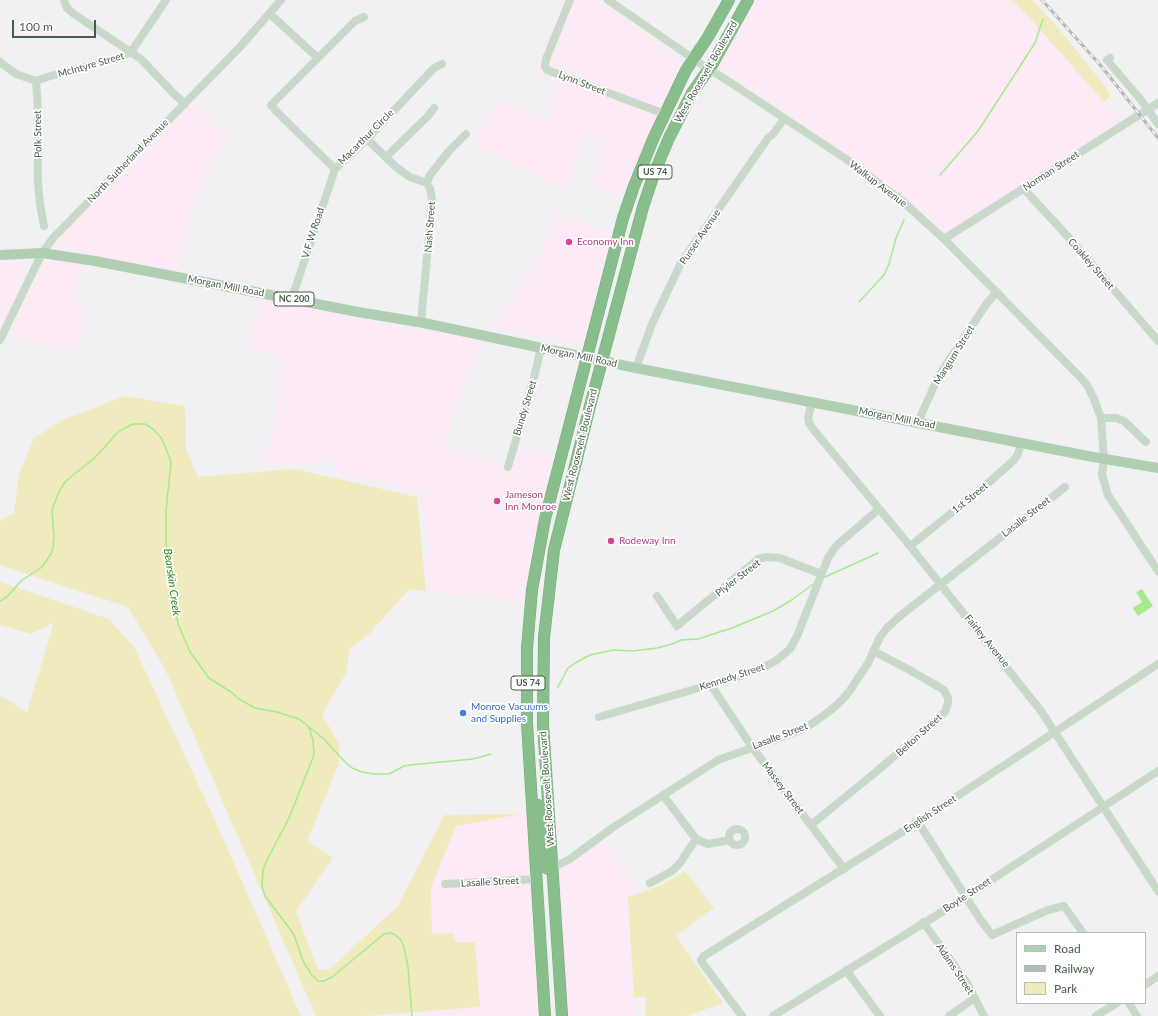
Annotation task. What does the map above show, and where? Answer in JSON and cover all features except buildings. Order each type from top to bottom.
[{"type":"highway","name":"West Roosevelt Boulevard","points":[[545,1016],[527,713],[528,648],[532,590],[545,519],[586,358],[613,262],[623,218],[654,137],[686,70],[708,37],[729,0]]},
{"type":"highway","name":"West Roosevelt Boulevard","points":[[562,1016],[543,724],[544,637],[554,550],[577,455],[643,207],[655,171],[669,138],[692,93],[708,69],[748,0]]},
{"type":"highway","points":[[527,713],[535,719],[540,784],[549,821]]},
{"type":"highway","points":[[529,761],[535,784],[539,811],[544,864],[548,869],[552,868]]},
{"type":"main road","name":"Morgan Mill Road","points":[[0,255],[42,253],[95,261],[483,335],[586,358],[1021,443],[1158,468]]},
{"type":"street","points":[[64,0],[67,8],[74,14],[141,59],[184,104]]},
{"type":"street","name":"McIntyre Street","points":[[36,81],[121,57],[131,52],[166,0]]},
{"type":"street","name":"North Sutherland Avenue","points":[[0,340],[42,253],[54,237],[240,47],[281,0]]},
{"type":"street","name":"Lynn Street","points":[[570,0],[546,59],[545,66],[547,70],[665,114]]},
{"type":"street","name":"Walkup Avenue","points":[[608,0],[693,59],[846,159],[901,200],[997,292],[1084,382],[1094,399],[1101,418],[1104,459],[1102,475],[1108,495],[1158,571]]},
{"type":"street","points":[[270,14],[318,58]]},
{"type":"street","name":"Macarthur Circle","points":[[364,17],[355,21],[271,104],[278,113],[335,169],[367,139],[434,68],[442,64]]},
{"type":"street","points":[[1108,59],[1148,109],[1158,124]]},
{"type":"street","points":[[0,62],[16,74],[36,81]]},
{"type":"street","name":"Polk Street","points":[[36,81],[38,112],[38,182],[44,226]]},
{"type":"street","name":"Norman Street","points":[[944,240],[1023,188],[1158,103]]},
{"type":"street","points":[[386,157],[428,116],[434,108]]},
{"type":"street","name":"Purser Avenue","points":[[636,368],[652,324],[681,263],[768,138],[773,134],[784,118]]},
{"type":"street","points":[[367,139],[396,167],[410,177],[427,183],[430,176],[448,152],[466,134]]},
{"type":"street","name":"V F W Road","points":[[292,298],[335,169]]},
{"type":"street","name":"Nash Street","points":[[421,323],[432,198],[427,183]]},
{"type":"street","name":"Coakley Street","points":[[1023,188],[1071,240],[1158,341]]},
{"type":"street","name":"Mangum Street","points":[[918,422],[938,376],[997,292]]},
{"type":"street","name":"Bundy Street","points":[[508,467],[534,378],[541,348]]},
{"type":"street","name":"Fairley Avenue","points":[[812,402],[809,413],[809,424],[910,546],[1041,710],[1158,891]]},
{"type":"street","points":[[1101,418],[1116,418],[1124,422],[1146,442]]},
{"type":"street","name":"1st Street","points":[[910,546],[1014,460],[1018,454],[1021,443]]},
{"type":"street","name":"Lasalle Street","points":[[552,868],[570,859],[612,828],[718,760],[801,730],[831,710],[851,689],[868,663],[880,637],[887,628],[900,616],[1065,487]]},
{"type":"street","name":"Kennedy Street","points":[[599,717],[740,676],[778,660],[790,649],[803,622],[828,558],[836,546],[879,509]]},
{"type":"street","name":"Plyler Street","points":[[657,596],[677,626],[744,569],[758,559],[765,557],[780,558],[821,574]]},
{"type":"street","name":"Belton Street","points":[[812,825],[945,712],[948,698],[944,690],[873,651]]},
{"type":"street","name":"English Street","points":[[742,1016],[701,960],[704,956],[918,822],[1158,664]]},
{"type":"street","name":"Massey Street","points":[[711,685],[752,747],[844,869]]},
{"type":"street","name":"Boyte Street","points":[[773,1016],[923,922],[966,897],[1158,771]]},
{"type":"street","points":[[663,795],[696,839],[708,844],[730,840]]},
{"type":"street","points":[[918,822],[992,935],[1048,910],[1064,906],[1082,932]]},
{"type":"street","points":[[650,883],[672,871],[680,863],[696,839]]},
{"type":"street","points":[[1150,879],[1158,873]]},
{"type":"street","name":"Lasalle Street","points":[[445,884],[536,879]]},
{"type":"street","name":"Adams Street","points":[[923,922],[956,966],[984,1016]]},
{"type":"street","points":[[846,970],[880,1016]]},
{"type":"street","points":[[1146,984],[1158,976]]},
{"type":"street","points":[[949,1016],[975,998]]},
{"type":"street","points":[[1096,1016],[1115,1004]]},
{"type":"street","points":[[1130,1004],[1137,1016]]},
{"type":"shaded area","points":[[562,0],[599,0],[680,60],[683,70],[627,196],[596,188],[591,182],[599,159],[595,156],[602,139],[587,133],[566,190],[476,145],[481,128],[486,122],[496,100],[548,117],[558,80],[536,71]]},
{"type":"shaded area","points":[[758,0],[1011,0],[1026,14],[1120,121],[1023,195],[953,240],[906,197],[807,127],[718,67]]},
{"type":"shaded area","points":[[192,102],[230,142],[202,175],[205,180],[198,187],[175,272],[95,257],[62,247],[60,236]]},
{"type":"shaded area","points":[[557,213],[615,233],[586,342],[582,344],[508,331],[498,327],[495,322],[529,273]]},
{"type":"shaded area","points":[[15,258],[23,263],[25,274],[0,330],[0,259]]},
{"type":"shaded area","points":[[50,259],[82,264],[73,303],[87,307],[78,351],[10,336],[44,262]]},
{"type":"shaded area","points":[[261,295],[402,327],[484,341],[466,379],[467,384],[453,412],[442,448],[504,464],[511,446],[555,458],[535,537],[525,601],[429,591],[425,551],[431,551],[422,509],[421,489],[409,489],[335,473],[332,457],[317,463],[263,466],[282,374],[279,373],[283,356],[249,349]]},
{"type":"shaded area","points":[[1142,589],[1153,606],[1138,616],[1133,608],[1142,602],[1136,592]]},
{"type":"shaded area","points":[[526,814],[539,1016],[428,1016],[427,1011],[480,1007],[455,942],[453,933],[432,934],[431,887],[456,826]]},
{"type":"shaded area","points":[[603,840],[638,893],[628,897],[635,1016],[567,1016],[559,873],[562,869]]},
{"type":"green space","points":[[1011,0],[1032,0],[1055,24],[1104,85],[1111,96],[1104,102],[1026,14]]},
{"type":"green space","points":[[125,396],[185,406],[186,449],[198,477],[295,469],[417,497],[426,591],[409,589],[370,633],[350,648],[346,673],[322,715],[339,743],[339,764],[307,841],[333,858],[296,911],[318,970],[330,969],[398,906],[444,815],[521,814],[456,826],[431,887],[432,934],[453,933],[455,942],[475,942],[480,1007],[365,1016],[316,1016],[165,669],[128,607],[0,565],[0,521],[14,513],[19,474],[33,439],[62,420]]},
{"type":"green space","points":[[0,582],[109,619],[134,647],[218,827],[301,1016],[0,1016],[0,695],[27,712],[54,622],[31,634],[0,625]]},
{"type":"green space","points":[[685,871],[714,908],[676,936],[723,1003],[686,1016],[646,1016],[645,997],[634,997],[628,897],[662,885]]},
{"type":"waterway","points":[[940,175],[980,128],[1035,43],[1043,19]]},
{"type":"waterway","points":[[859,302],[884,275],[889,264],[896,238],[904,220]]},
{"type":"waterway","name":"Bearskin Creek","points":[[0,601],[7,597],[21,581],[42,567],[51,554],[54,536],[52,510],[58,494],[65,482],[91,461],[116,434],[133,424],[145,424],[153,429],[162,439],[171,463],[166,510],[166,542],[178,624],[190,652],[209,678],[239,699],[255,708],[277,712],[299,719],[324,739],[352,768],[362,772],[389,774],[404,766],[473,759],[491,754]]},
{"type":"waterway","points":[[825,577],[878,553]]},
{"type":"waterway","points":[[558,687],[568,668],[590,655],[613,650],[633,651],[657,648],[681,640],[698,639],[732,628],[773,611],[815,583]]},
{"type":"waterway","name":"Bearskin Creek","points":[[309,728],[313,740],[314,755],[289,818],[263,870],[262,886],[265,896],[294,935],[303,961],[311,974],[318,981],[324,981],[332,977],[384,934],[394,934],[401,940],[404,947],[408,967],[412,1016]]},
{"type":"railway","points":[[1042,0],[1102,67],[1158,138]]},
{"type":"place","name":"Economy Inn","points":[[569,242]]},
{"type":"place","name":"Jameson Inn Monroe","points":[[497,501]]},
{"type":"place","name":"Rodeway Inn","points":[[611,541]]},
{"type":"place","name":"Monroe Vacuums and Supplies","points":[[463,713]]}]
